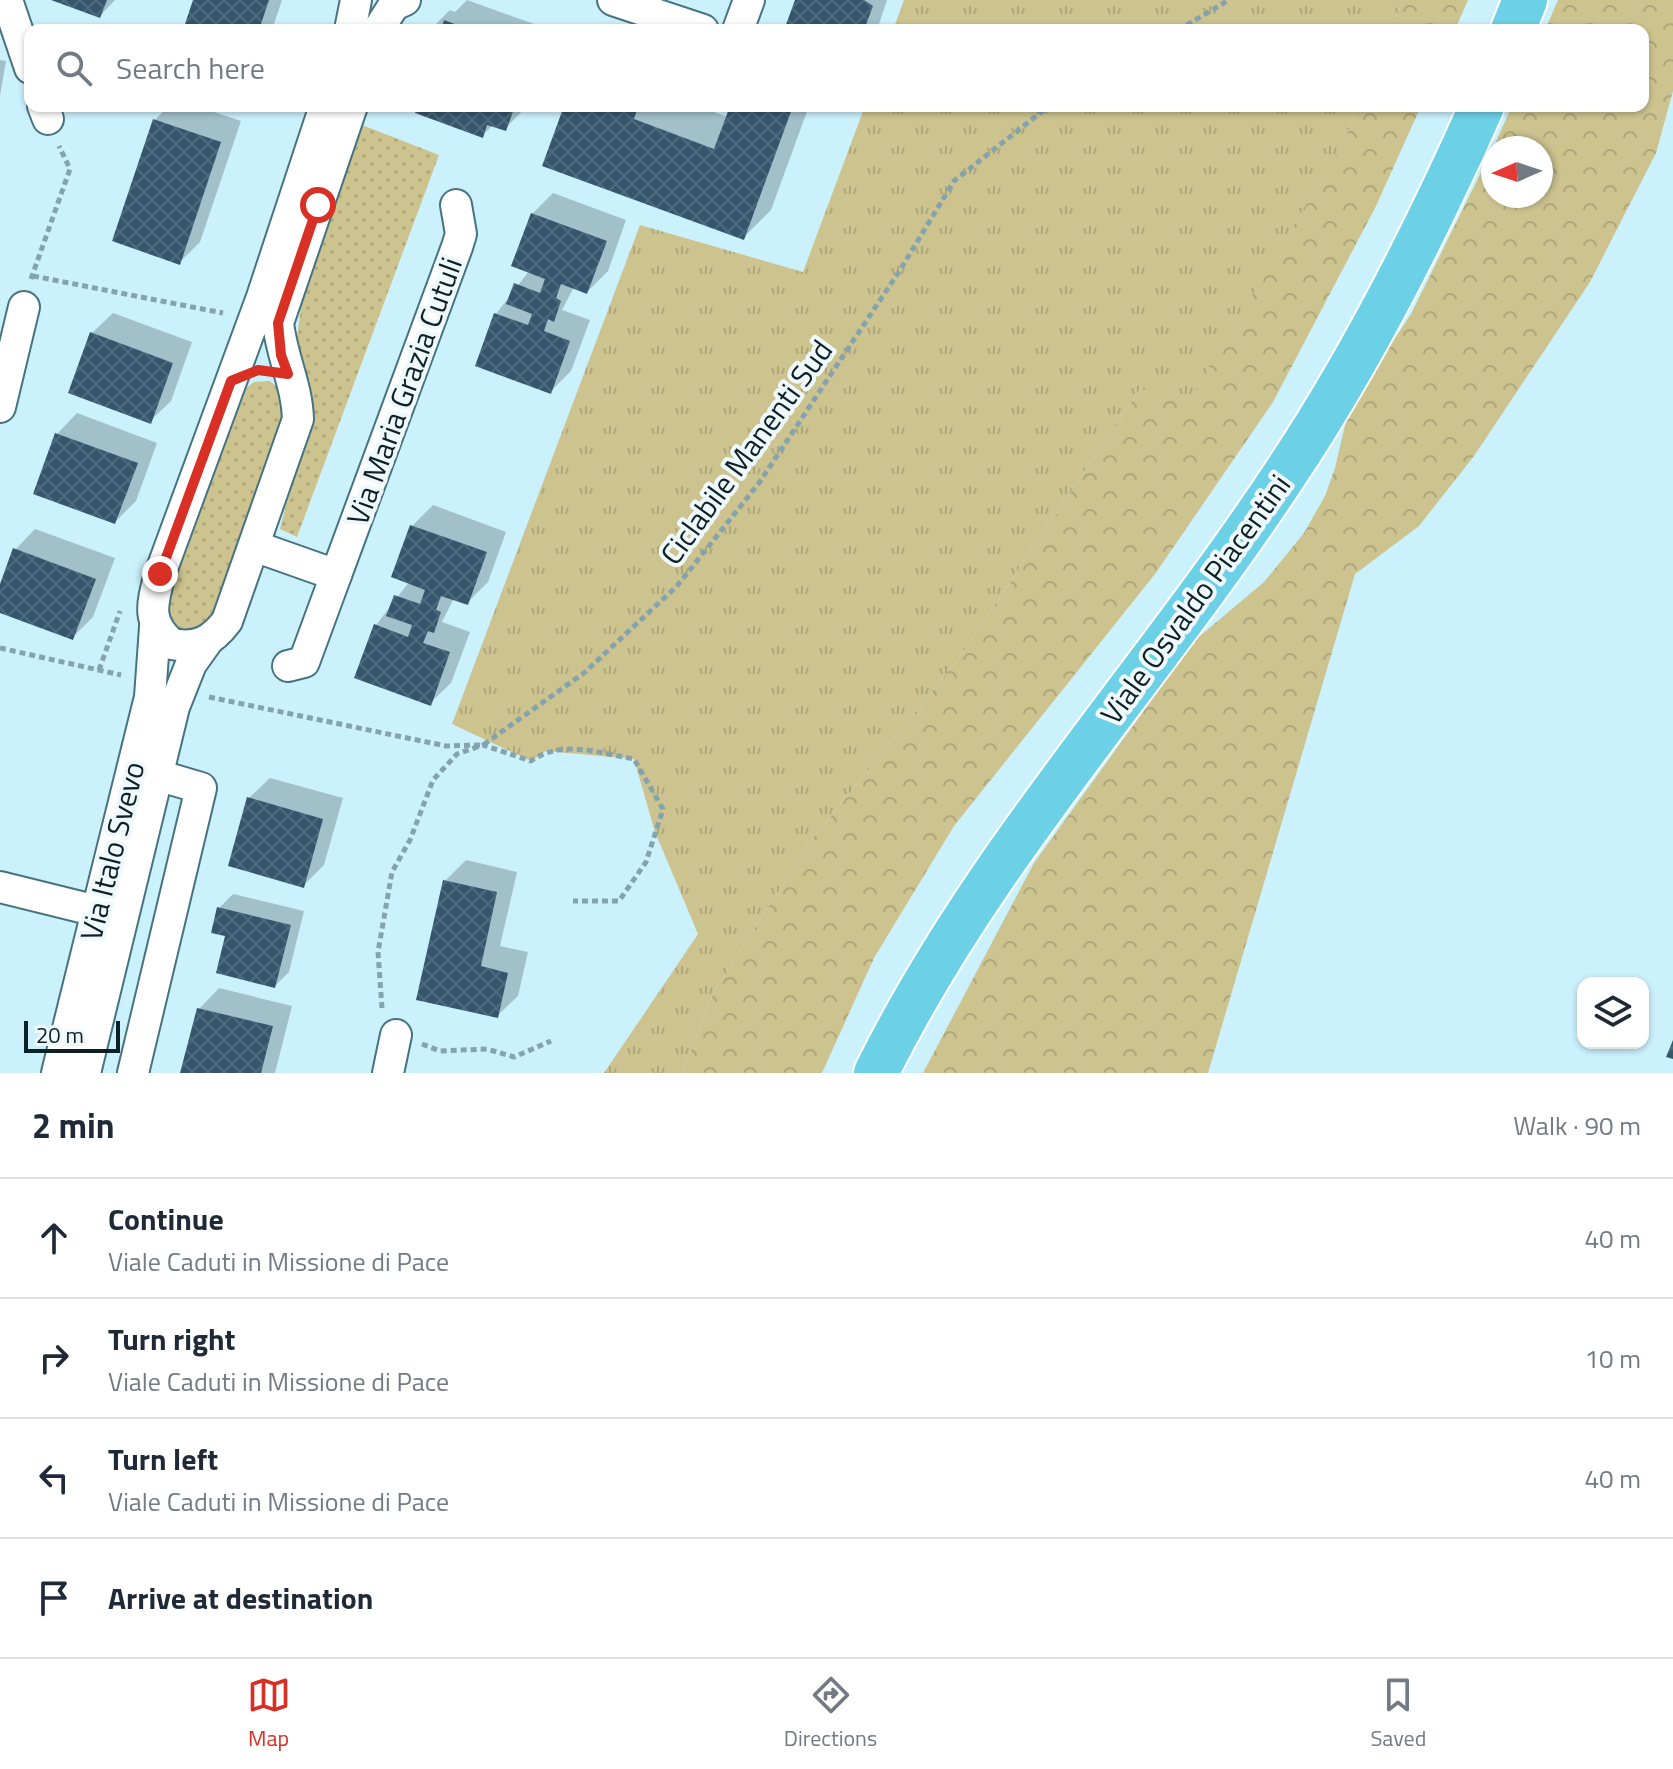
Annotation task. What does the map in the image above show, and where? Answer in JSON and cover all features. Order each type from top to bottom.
[{"type":"main road","points":[[1515,24],[1525,0]]},
{"type":"main road","name":"Viale Osvaldo Piacentini","points":[[876,1073],[938,958],[985,885],[1124,701],[1286,474],[1399,278],[1479,112]]},
{"type":"street","points":[[7,0],[24,50]]},
{"type":"street","points":[[351,24],[356,0]]},
{"type":"street","points":[[382,24],[394,5],[405,0]]},
{"type":"street","points":[[613,0],[685,24]]},
{"type":"street","points":[[740,24],[749,0]]},
{"type":"street","name":"Via Italo Svevo","points":[[57,1073],[150,697],[155,627],[150,611],[160,574],[231,381],[323,112]]},
{"type":"street","name":"Via Italo Svevo","points":[[85,1073],[174,707],[191,664],[227,621],[298,419],[297,395],[281,355],[278,323],[350,112]]},
{"type":"street","name":"Via Maria Grazia Cutuli","points":[[288,666],[304,662],[457,247],[461,234],[456,205]]},
{"type":"street","points":[[0,407],[24,307]]},
{"type":"street","points":[[231,381],[258,370],[288,374]]},
{"type":"street","points":[[254,546],[336,575]]},
{"type":"street","points":[[155,627],[172,644],[192,646],[208,640]]},
{"type":"street","name":"Via Italo Svevo","points":[[133,1073],[201,788],[157,775]]},
{"type":"street","points":[[0,887],[97,911]]},
{"type":"street","points":[[388,1073],[396,1035]]},
{"type":"path","points":[[1188,24],[1229,0]]},
{"type":"path","name":"Ciclabile Manenti Sud","points":[[396,1035],[382,1009],[378,952],[392,872],[410,840],[433,780],[457,754],[483,745],[584,673],[677,586],[759,483],[900,270],[954,181],[1041,112]]},
{"type":"path","points":[[24,307],[70,169],[45,113]]},
{"type":"path","points":[[32,276],[226,314]]},
{"type":"path","points":[[0,648],[151,682]]},
{"type":"path","points":[[181,691],[446,746],[483,745],[531,761],[546,751],[583,749],[634,759],[663,809],[646,862],[619,901],[573,901]]},
{"type":"path","points":[[396,1035],[440,1051],[487,1049],[514,1057],[551,1041]]},
{"type":"green space","points":[[904,0],[1403,0],[1393,24],[895,24]]},
{"type":"green space","points":[[1403,0],[1468,0],[1458,24],[1393,24]]},
{"type":"green space","points":[[1558,0],[1673,0],[1673,91],[1656,153],[1590,282],[1474,456],[1419,526],[1355,574],[1208,1073],[923,1073],[1034,863],[1194,641],[1264,582],[1304,533],[1325,496],[1349,408],[1411,314],[1481,172],[1481,208],[1553,208],[1553,136],[1498,136],[1509,112],[1649,112],[1649,24],[1548,24]]},
{"type":"green space","points":[[863,112],[1356,112],[1343,143],[1192,396],[1141,387],[959,658],[813,838],[714,991],[682,1073],[604,1073],[698,934],[655,832],[634,759],[546,751],[531,761],[452,724],[640,225],[803,272]]},
{"type":"green space","points":[[1356,112],[1418,112],[1376,206],[1273,402],[1155,574],[954,826],[874,958],[822,1073],[682,1073],[714,991],[813,838],[959,658],[1141,387],[1343,143]]},
{"type":"green space","points":[[362,125],[439,155],[297,537],[280,529],[310,407],[296,348],[302,297]]},
{"type":"green space","points":[[269,381],[280,388],[289,418],[210,625],[197,632],[170,627],[163,596],[243,390],[254,382]]},
{"type":"building","points":[[51,0],[107,0],[100,18]]},
{"type":"building","points":[[193,0],[269,0],[261,24],[185,24]]},
{"type":"building","points":[[795,0],[864,0],[873,6],[866,24],[786,24]]},
{"type":"building","points":[[513,112],[506,131],[487,125],[483,138],[415,113]]},
{"type":"building","points":[[562,112],[636,112],[634,119],[714,149],[728,112],[791,112],[744,240],[542,166]]},
{"type":"building","points":[[153,119],[221,142],[180,265],[112,241]]},
{"type":"building","points":[[531,213],[607,241],[587,294],[561,284],[556,298],[561,301],[554,322],[548,319],[544,331],[570,341],[551,394],[475,366],[494,313],[528,325],[532,314],[506,304],[514,283],[540,293],[545,279],[511,266]]},
{"type":"building","points":[[90,332],[173,363],[151,424],[68,393]]},
{"type":"building","points":[[55,433],[138,463],[115,524],[33,494]]},
{"type":"building","points":[[410,525],[487,552],[468,605],[441,596],[436,610],[441,612],[434,633],[428,631],[423,643],[450,652],[431,706],[354,678],[374,624],[408,637],[412,625],[386,616],[394,595],[420,604],[425,590],[391,577]]},
{"type":"building","points":[[13,548],[96,579],[73,640],[0,613],[0,584]]},
{"type":"building","points":[[247,797],[323,819],[304,888],[228,866]]},
{"type":"building","points":[[443,880],[497,892],[481,966],[508,973],[498,1018],[416,1000]]},
{"type":"building","points":[[217,907],[291,925],[275,988],[216,973],[225,936],[211,933]]},
{"type":"building","points":[[197,1008],[273,1026],[261,1073],[180,1073]]},
{"type":"building","points":[[1673,1040],[1673,1059],[1666,1057]]},
{"type":"route","points":[[160,574],[231,381],[258,370],[288,374],[281,355],[278,323],[318,205]]}]
